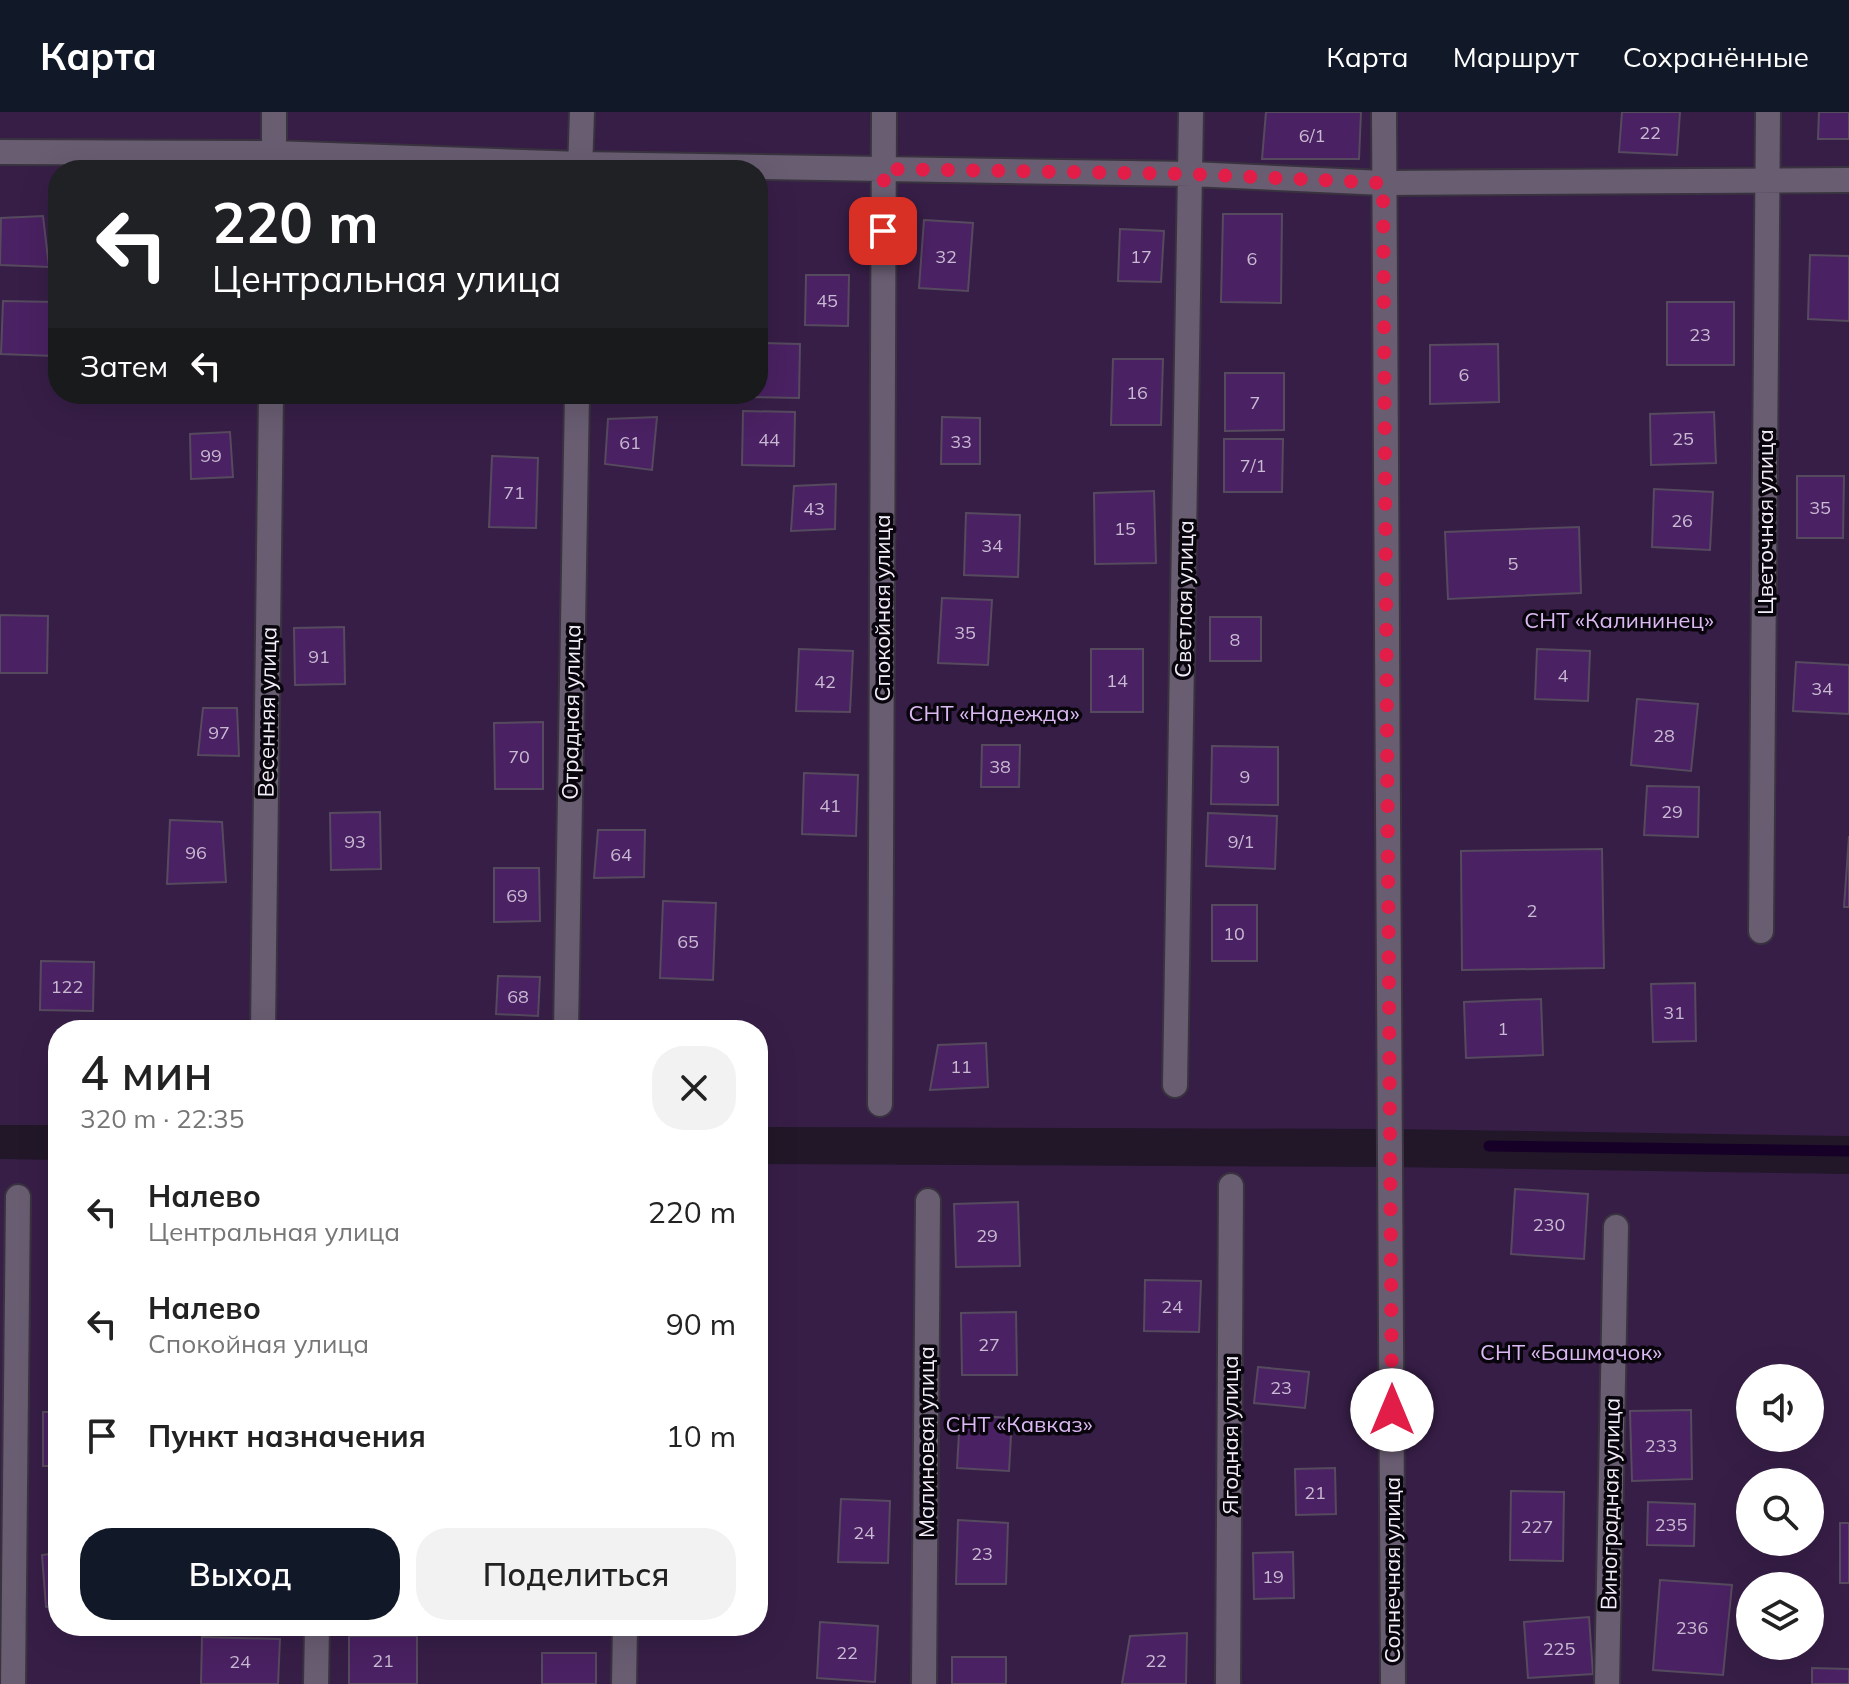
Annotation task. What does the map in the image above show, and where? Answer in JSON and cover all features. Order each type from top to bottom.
[{"type":"street","points":[[274,112],[274,160]]},
{"type":"street","points":[[580,160],[582,112]]},
{"type":"street","name":"Спокойная улица","points":[[880,1104],[884,112]]},
{"type":"street","name":"Светлая улица","points":[[1175,1085],[1191,112]]},
{"type":"street","name":"Солнечная улица","points":[[1384,112],[1393,1684]]},
{"type":"street","name":"Цветочная улица","points":[[1761,931],[1768,112]]},
{"type":"street","points":[[0,152],[244,160]]},
{"type":"street","points":[[768,168],[1191,174],[1383,183],[1849,180]]},
{"type":"street","name":"Весенняя улица","points":[[263,1020],[271,404]]},
{"type":"street","name":"Отрадная улица","points":[[566,1020],[577,404]]},
{"type":"street","name":"Ягодная улица","points":[[1228,1684],[1231,1186]]},
{"type":"street","points":[[13,1684],[18,1197]]},
{"type":"street","name":"Малиновая улица","points":[[924,1684],[928,1201]]},
{"type":"street","name":"Виноградная улица","points":[[1607,1684],[1616,1227]]},
{"type":"street","points":[[316,1684],[317,1636]]},
{"type":"street","points":[[624,1684],[625,1636]]},
{"type":"green space","name":"СНТ «Надежда»","points":[[0,112],[1849,112],[1849,1136],[1390,1129],[768,1127],[768,1020],[48,1020],[48,1125],[0,1125]]},
{"type":"green space","name":"СНТ «Кавказ»","points":[[0,1159],[48,1160],[48,1636],[768,1636],[768,1164],[1391,1167],[1849,1174],[1849,1684],[0,1684]]},
{"type":"building","points":[[1266,112],[1361,112],[1359,159],[1262,159]]},
{"type":"building","points":[[1622,112],[1680,112],[1677,155],[1619,152]]},
{"type":"building","points":[[1819,112],[1849,112],[1849,139],[1818,139]]},
{"type":"building","points":[[1223,214],[1282,214],[1281,303],[1221,302]]},
{"type":"building","points":[[43,216],[48,267],[0,265],[1,218]]},
{"type":"building","points":[[924,220],[973,223],[968,291],[919,288]]},
{"type":"building","points":[[1120,229],[1164,231],[1161,282],[1118,281]]},
{"type":"building","points":[[1810,255],[1849,256],[1849,321],[1808,319]]},
{"type":"building","points":[[806,275],[849,275],[848,326],[805,325]]},
{"type":"building","points":[[3,301],[48,302],[48,356],[1,354]]},
{"type":"building","points":[[1667,302],[1734,302],[1734,365],[1667,365]]},
{"type":"building","points":[[768,343],[800,344],[799,398],[768,397]]},
{"type":"building","points":[[1498,344],[1499,402],[1430,404],[1430,345]]},
{"type":"building","points":[[1113,359],[1163,359],[1161,425],[1111,425]]},
{"type":"building","points":[[1225,373],[1284,373],[1284,430],[1225,431]]},
{"type":"building","points":[[743,411],[795,412],[794,466],[742,465]]},
{"type":"building","points":[[1714,412],[1716,463],[1651,465],[1650,414]]},
{"type":"building","points":[[657,417],[652,470],[605,464],[608,419]]},
{"type":"building","points":[[942,417],[980,418],[980,464],[941,464]]},
{"type":"building","points":[[230,432],[233,477],[191,479],[190,434]]},
{"type":"building","points":[[1224,439],[1283,439],[1282,492],[1224,492]]},
{"type":"building","points":[[492,456],[538,458],[536,528],[489,527]]},
{"type":"building","points":[[1797,476],[1844,476],[1843,538],[1797,538]]},
{"type":"building","points":[[836,484],[835,529],[791,531],[794,486]]},
{"type":"building","points":[[1654,489],[1713,492],[1710,550],[1652,547]]},
{"type":"building","points":[[1154,491],[1156,563],[1095,564],[1094,493]]},
{"type":"building","points":[[966,513],[1020,515],[1018,577],[964,575]]},
{"type":"building","points":[[1579,527],[1581,593],[1448,599],[1445,532]]},
{"type":"building","points":[[942,598],[992,600],[988,665],[938,663]]},
{"type":"building","points":[[0,615],[48,616],[47,673],[0,673]]},
{"type":"building","points":[[1210,617],[1261,617],[1261,661],[1210,661]]},
{"type":"building","points":[[344,627],[345,684],[295,685],[294,628]]},
{"type":"building","points":[[799,649],[853,651],[850,712],[796,711]]},
{"type":"building","points":[[1091,649],[1143,649],[1143,712],[1091,712]]},
{"type":"building","points":[[1537,649],[1590,651],[1588,701],[1535,699]]},
{"type":"building","points":[[1796,662],[1849,665],[1849,714],[1793,711]]},
{"type":"building","points":[[1637,699],[1698,704],[1691,771],[1631,765]]},
{"type":"building","points":[[203,708],[237,708],[239,756],[198,755]]},
{"type":"building","points":[[543,722],[543,789],[495,789],[494,723]]},
{"type":"building","points":[[982,745],[1020,745],[1019,787],[981,787]]},
{"type":"building","points":[[1212,746],[1278,747],[1278,805],[1211,804]]},
{"type":"building","points":[[804,773],[858,775],[856,836],[802,834]]},
{"type":"building","points":[[1647,786],[1699,787],[1698,837],[1644,835]]},
{"type":"building","points":[[380,812],[381,869],[331,870],[330,813]]},
{"type":"building","points":[[1208,813],[1277,816],[1275,869],[1206,866]]},
{"type":"building","points":[[170,820],[222,822],[226,882],[167,884]]},
{"type":"building","points":[[598,830],[645,830],[644,877],[594,878]]},
{"type":"building","points":[[1849,836],[1849,907],[1844,907]]},
{"type":"building","points":[[1602,849],[1604,968],[1462,970],[1461,851]]},
{"type":"building","points":[[494,868],[539,868],[540,921],[494,922]]},
{"type":"building","points":[[663,901],[716,903],[713,980],[660,978]]},
{"type":"building","points":[[1212,905],[1257,905],[1257,961],[1212,961]]},
{"type":"building","points":[[41,961],[94,962],[93,1011],[40,1010]]},
{"type":"building","points":[[498,976],[540,977],[538,1016],[496,1014]]},
{"type":"building","points":[[1695,983],[1696,1041],[1653,1042],[1651,984]]},
{"type":"building","points":[[1541,999],[1543,1055],[1466,1058],[1464,1002]]},
{"type":"building","points":[[986,1043],[988,1087],[930,1090],[938,1045]]},
{"type":"building","points":[[1515,1189],[1588,1194],[1584,1259],[1511,1254]]},
{"type":"building","points":[[1018,1202],[1020,1266],[956,1267],[954,1204]]},
{"type":"building","points":[[1145,1280],[1201,1281],[1199,1332],[1144,1331]]},
{"type":"building","points":[[1016,1312],[1017,1375],[962,1375],[961,1313]]},
{"type":"building","points":[[1258,1367],[1309,1372],[1305,1408],[1254,1403]]},
{"type":"building","points":[[1691,1410],[1692,1479],[1632,1481],[1630,1411]]},
{"type":"building","points":[[43,1412],[48,1412],[48,1466],[43,1466]]},
{"type":"building","points":[[960,1415],[1012,1418],[1009,1471],[957,1468]]},
{"type":"building","points":[[1335,1468],[1336,1514],[1296,1515],[1295,1469]]},
{"type":"building","points":[[1511,1491],[1564,1492],[1563,1561],[1510,1560]]},
{"type":"building","points":[[841,1499],[890,1501],[888,1563],[838,1562]]},
{"type":"building","points":[[1648,1502],[1695,1504],[1694,1546],[1647,1545]]},
{"type":"building","points":[[958,1520],[1008,1523],[1006,1584],[956,1584]]},
{"type":"building","points":[[1840,1523],[1849,1523],[1849,1583],[1840,1583]]},
{"type":"building","points":[[1293,1552],[1294,1598],[1254,1599],[1253,1553]]},
{"type":"building","points":[[48,1554],[48,1607],[46,1607],[42,1555]]},
{"type":"building","points":[[1660,1580],[1732,1585],[1723,1675],[1653,1670]]},
{"type":"building","points":[[1589,1617],[1593,1674],[1528,1678],[1524,1622]]},
{"type":"building","points":[[820,1622],[878,1626],[875,1682],[817,1678]]},
{"type":"building","points":[[1187,1633],[1186,1684],[1122,1684],[1130,1636]]},
{"type":"building","points":[[349,1636],[417,1636],[417,1684],[349,1684]]},
{"type":"building","points":[[202,1637],[280,1639],[278,1684],[201,1684]]},
{"type":"building","points":[[542,1653],[596,1653],[596,1684],[542,1684]]},
{"type":"building","points":[[952,1657],[1006,1657],[1006,1684],[952,1684]]},
{"type":"building","points":[[1812,1668],[1849,1669],[1849,1684],[1812,1684]]},
{"type":"waterway","points":[[1489,1146],[1849,1151]]},
{"type":"route","points":[[883,231],[884,169],[1191,174],[1383,183],[1392,1410]]},
{"type":"park label","name":"СНТ «Калининец»","points":[[1619,620]]},
{"type":"park label","name":"СНТ «Башмачок»","points":[[1571,1352]]}]
